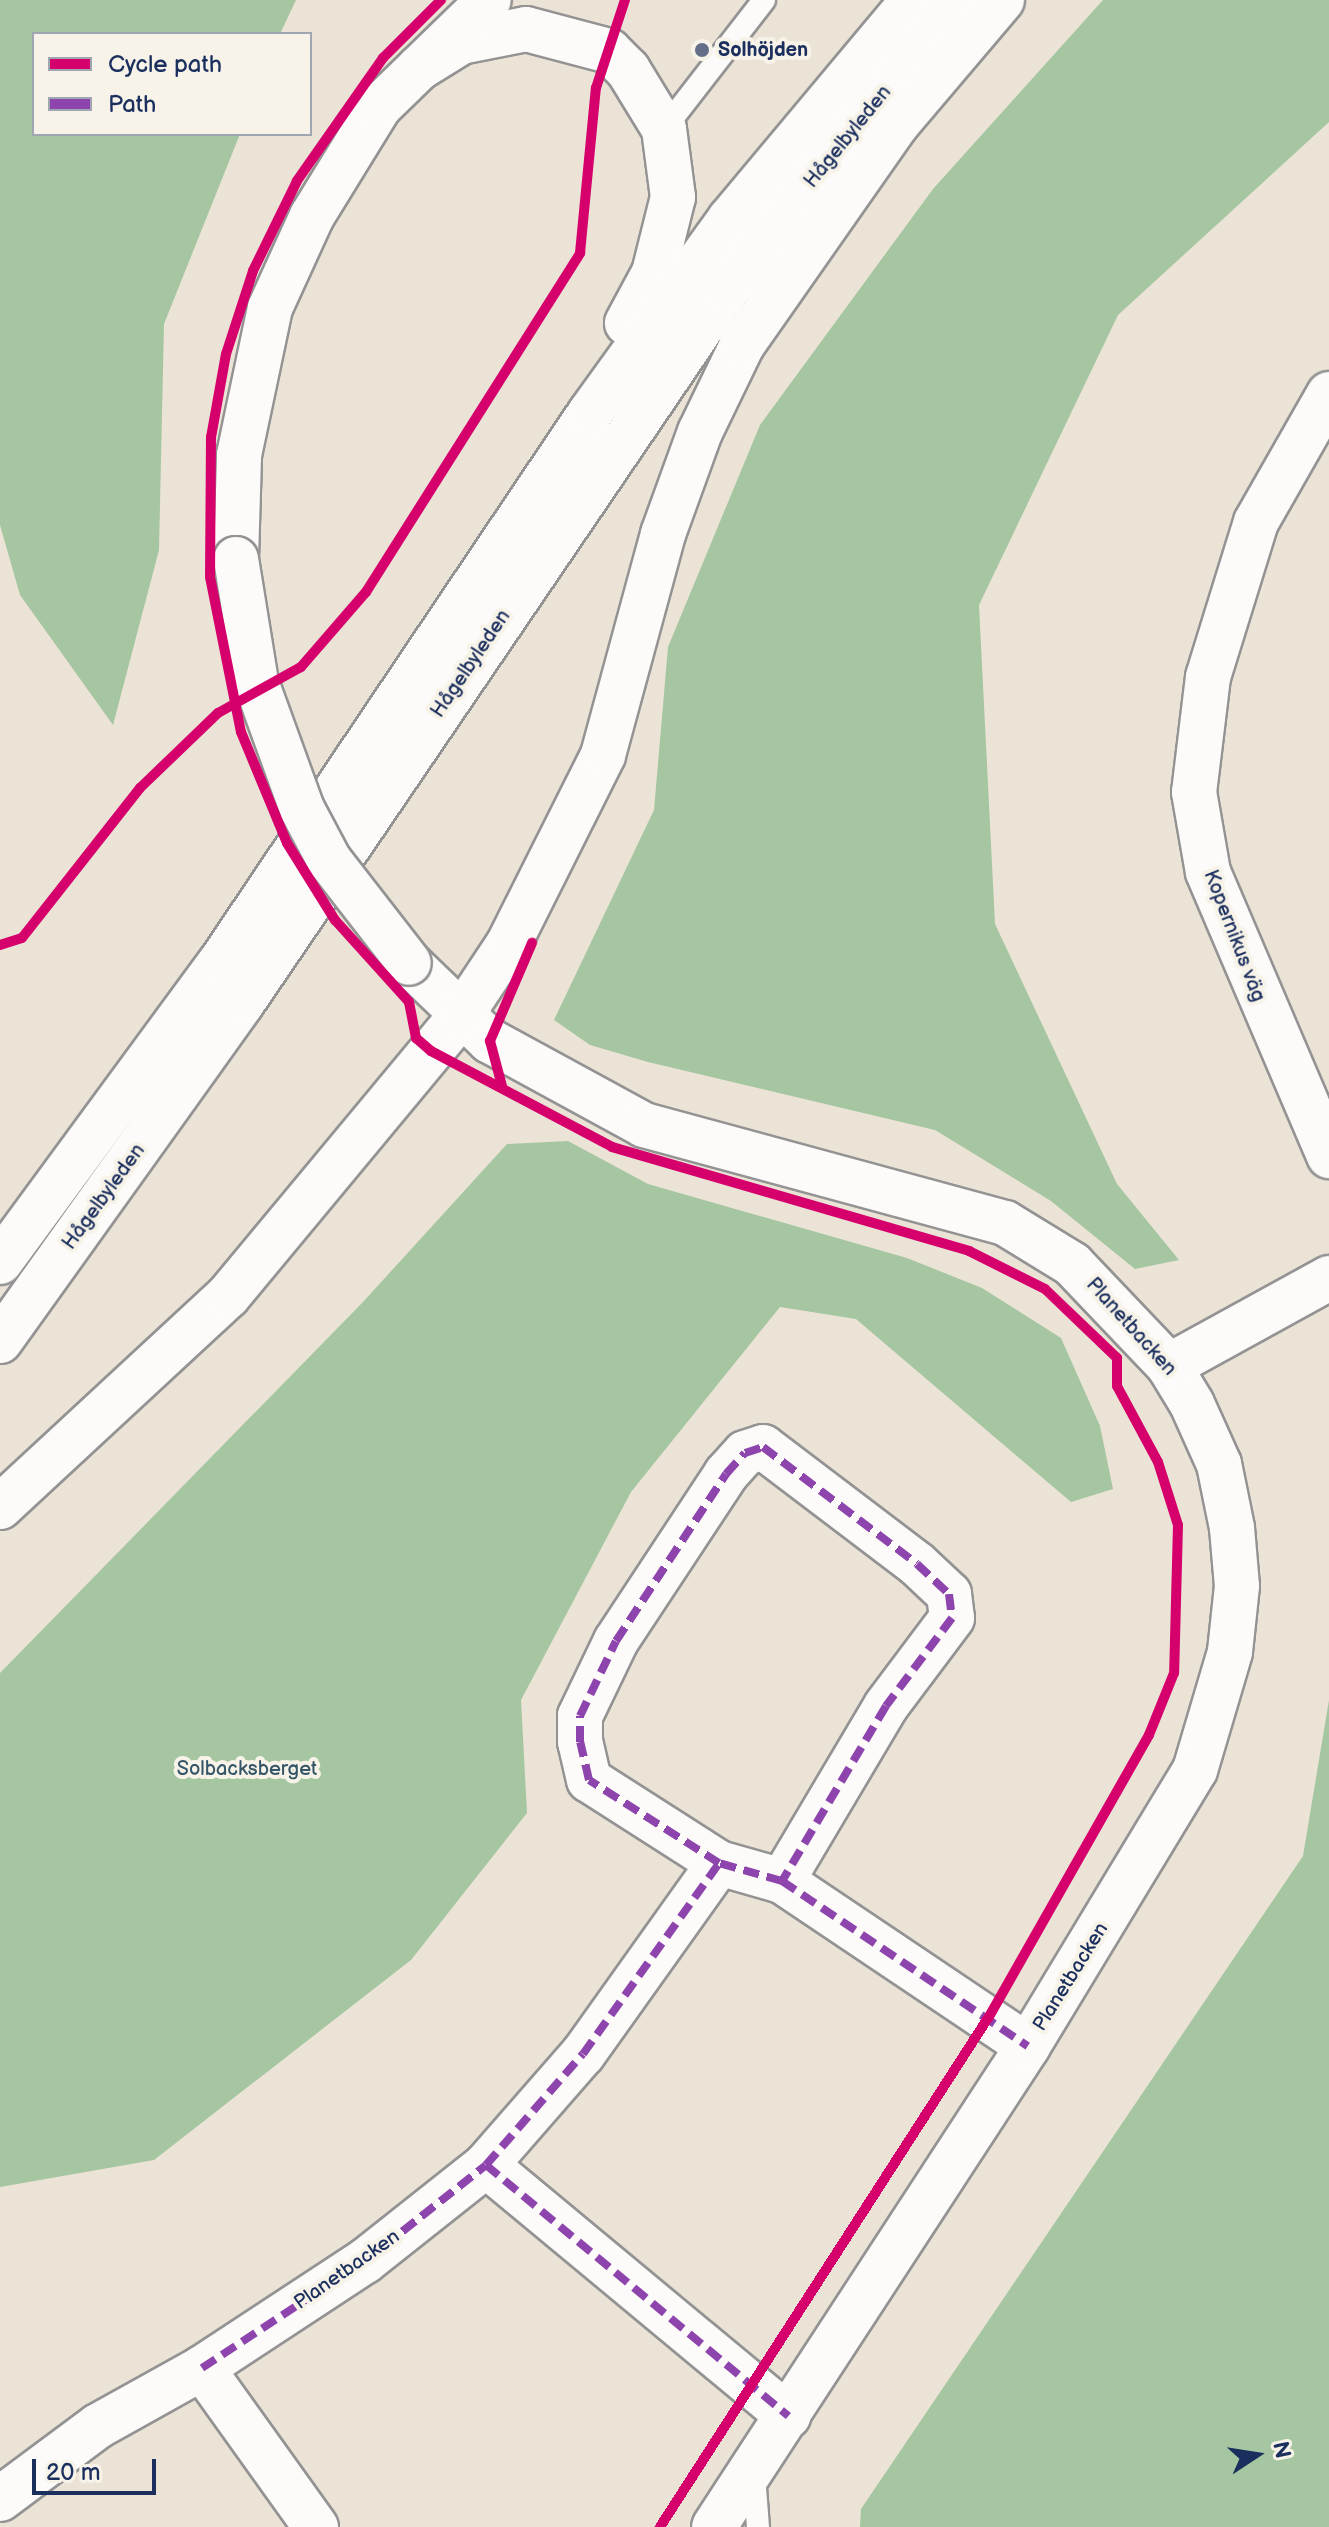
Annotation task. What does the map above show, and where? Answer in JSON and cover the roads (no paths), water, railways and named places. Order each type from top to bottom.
[{"type":"main road","name":"Planetbacken","points":[[489,0],[379,107],[342,166],[270,308],[239,455],[236,559],[256,682],[302,809],[329,860],[409,963],[490,1041],[644,1125],[1005,1223],[1072,1264],[1169,1366],[1219,1464],[1237,1586],[1230,1652],[1195,1770],[1028,2046],[714,2527]]},
{"type":"main road","name":"Hågelbyleden","points":[[0,1262],[220,963],[513,528],[730,219],[913,0]]},
{"type":"main road","name":"Hågelbyleden","points":[[0,1341],[242,1003],[727,290],[960,0]]},
{"type":"main road","points":[[0,1507],[228,1296],[462,1014],[509,943],[603,755],[663,534],[742,345],[896,125],[1002,0]]},
{"type":"main road","points":[[419,68],[491,33],[560,34],[609,51],[664,129],[673,197],[654,273],[513,528]]},
{"type":"main road","name":"Kopernikus väg","points":[[1329,394],[1256,522],[1208,677],[1194,792],[1208,872],[1329,1156]]},
{"type":"main road","points":[[1169,1366],[1329,1278]]},
{"type":"main road","name":"Planetbacken","points":[[782,1881],[886,1706],[952,1618],[949,1594],[917,1564],[763,1447],[745,1453],[726,1474],[616,1641],[580,1716],[589,1780],[719,1863],[782,1881],[1028,2046]]},
{"type":"main road","name":"Planetbacken","points":[[0,2499],[98,2426],[202,2368],[365,2261],[486,2165],[583,2054],[719,1863]]},
{"type":"main road","points":[[486,2165],[788,2416]]},
{"type":"main road","points":[[202,2368],[316,2527]]},
{"type":"lane","points":[[664,129],[764,0]]},
{"type":"lane","points":[[753,2466],[758,2527]]},
{"type":"place","name":"Solhöjden","points":[[702,50]]},
{"type":"park label","name":"Solbacksberget","points":[[247,1769]]}]
